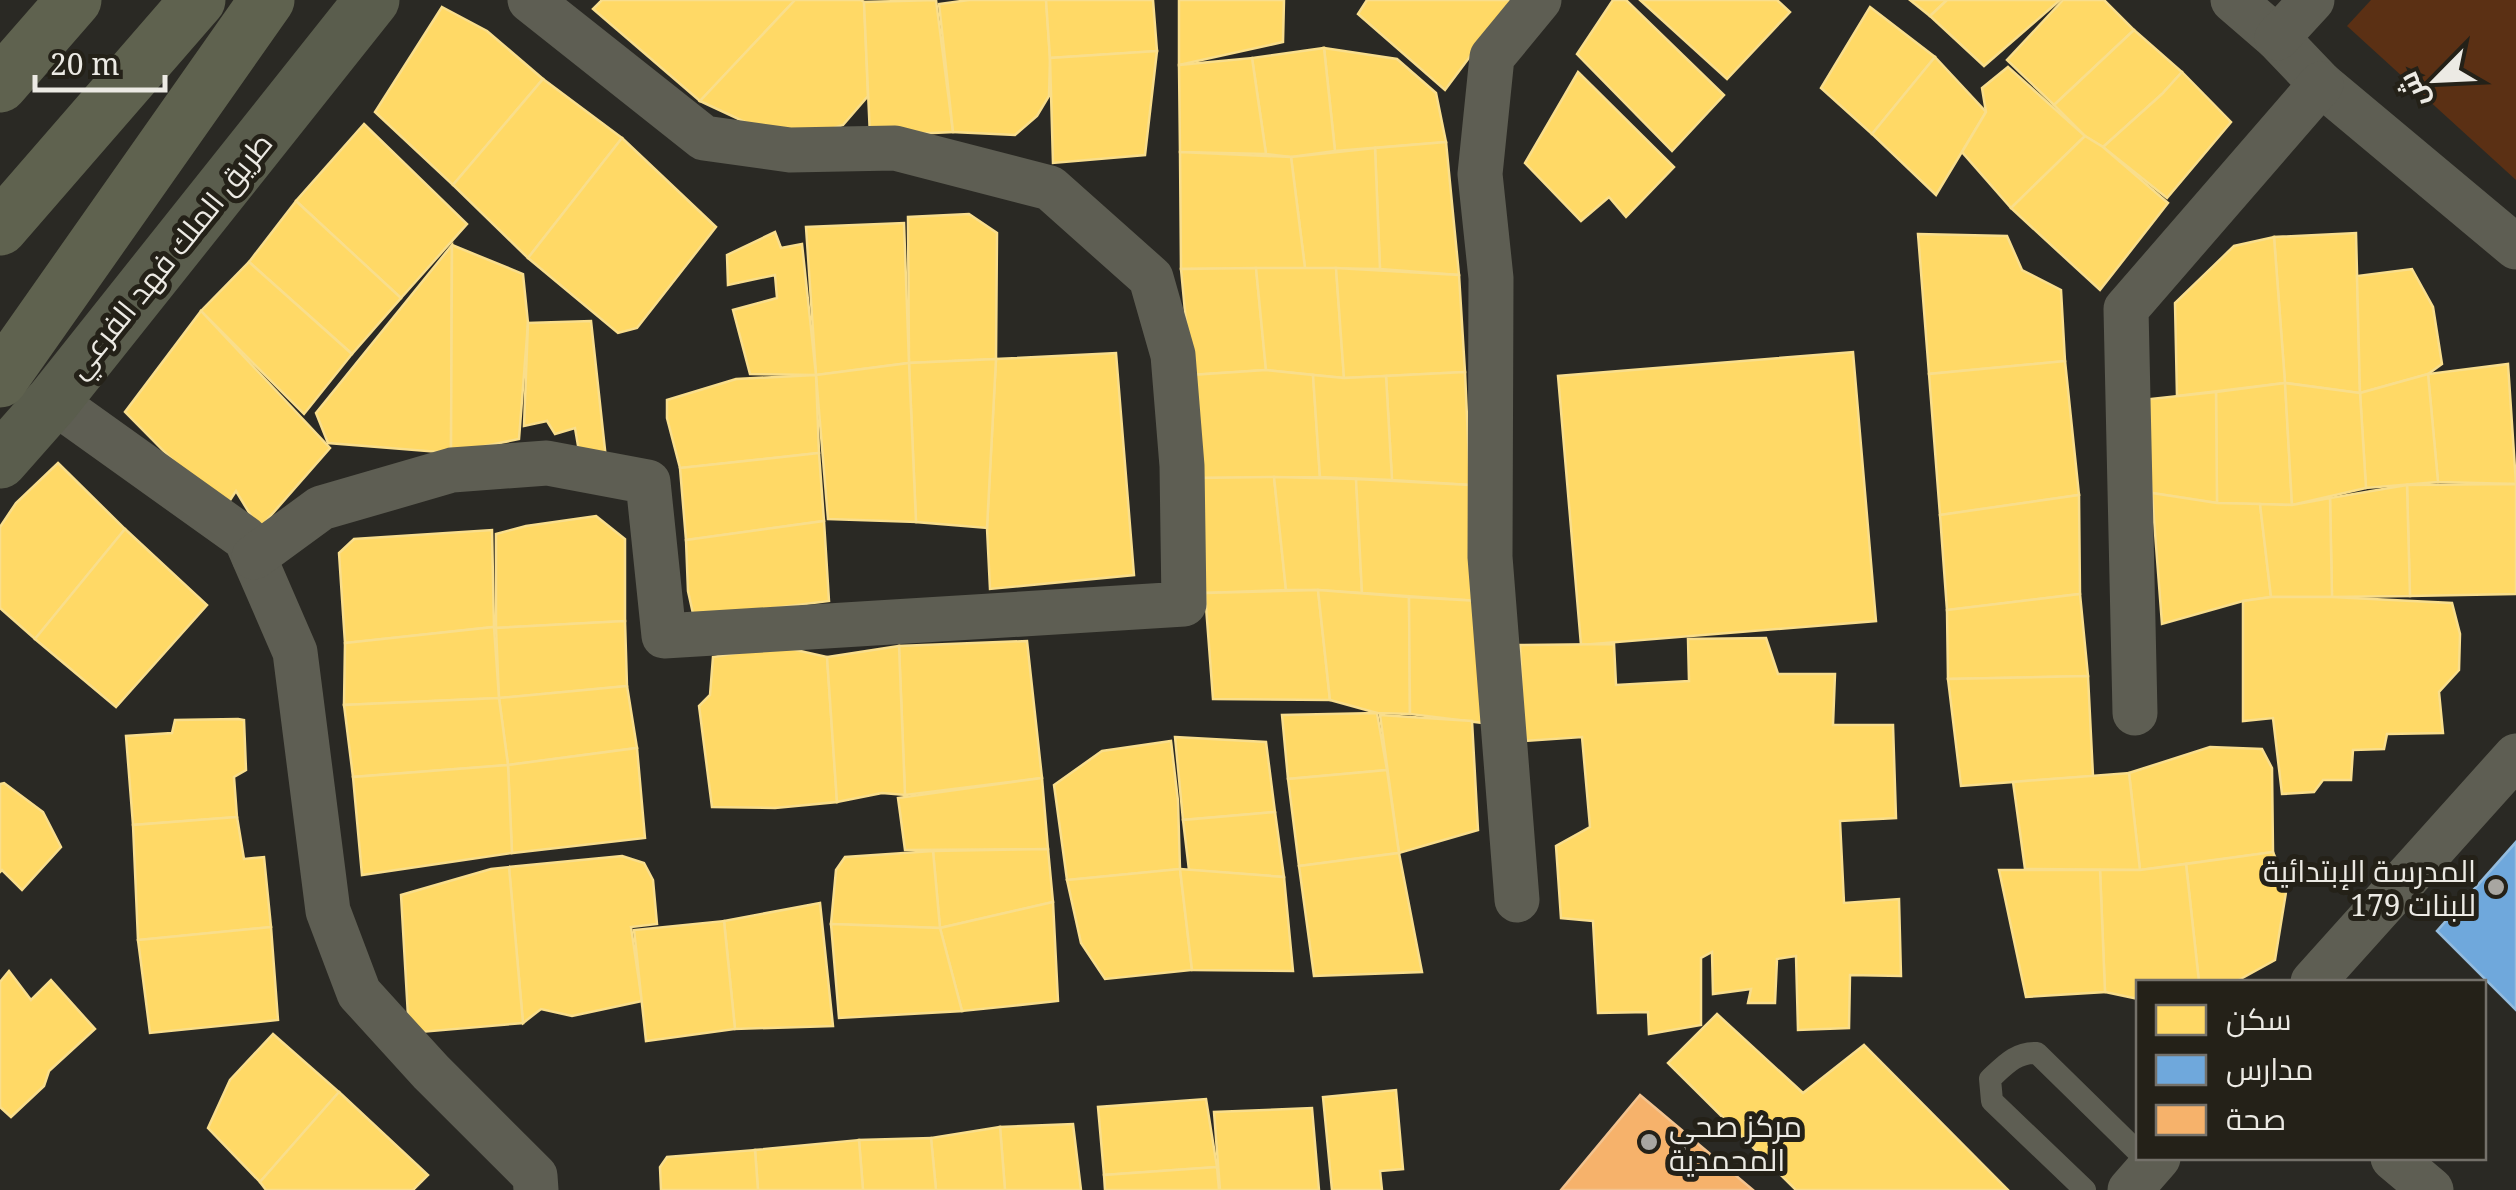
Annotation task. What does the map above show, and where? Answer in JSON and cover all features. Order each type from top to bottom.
[{"type":"highway","points":[[0,85],[74,0]]},
{"type":"highway","points":[[0,228],[198,0]]},
{"type":"highway","points":[[0,380],[267,0]]},
{"type":"main road","name":"طريق الملك فهد الفرعي","points":[[0,461],[372,0]]},
{"type":"street","points":[[254,557],[321,508],[452,470],[547,462],[648,482],[664,636],[1184,604],[1182,466],[1173,355],[1152,278],[1050,188],[896,148],[790,150],[704,138],[530,0]]},
{"type":"street","points":[[1517,900],[1490,557],[1491,278],[1480,174],[1492,57],[1539,0]]},
{"type":"street","points":[[2233,0],[2278,38],[2321,84],[2516,247]]},
{"type":"street","points":[[2278,38],[2312,0]]},
{"type":"street","points":[[2135,712],[2126,308],[2321,84]]},
{"type":"street","points":[[52,401],[246,539],[295,652],[328,912],[359,993],[534,1176],[536,1190]]},
{"type":"street","points":[[2315,980],[2516,756]]},
{"type":"street","points":[[2395,1160],[2431,1190]]},
{"type":"lane","points":[[2085,1190],[1992,1101],[1990,1078],[2012,1059],[2023,1052],[2037,1053],[2136,1155]]},
{"type":"shaded area","points":[[2371,0],[2516,0],[2516,180],[2347,26]]},
{"type":"building: سكن","points":[[602,0],[795,0],[700,101],[593,9]]},
{"type":"building: سكن","points":[[795,0],[864,2],[868,96],[843,125],[790,143],[700,101]]},
{"type":"building: سكن","points":[[936,0],[953,132],[870,136],[864,2]]},
{"type":"building: سكن","points":[[1046,0],[1049,96],[1037,116],[1015,135],[953,132],[939,4]]},
{"type":"building: سكن","points":[[1046,0],[1153,0],[1157,51],[1050,58]]},
{"type":"building: سكن","points":[[1179,0],[1284,0],[1283,42],[1179,65]]},
{"type":"building: سكن","points":[[1367,0],[1512,0],[1445,90],[1358,14]]},
{"type":"building: سكن","points":[[1613,0],[1626,0],[1724,95],[1672,151],[1577,54]]},
{"type":"building: سكن","points":[[1640,0],[1777,0],[1790,12],[1727,79]]},
{"type":"building: سكن","points":[[1910,0],[1947,0],[1930,16]]},
{"type":"building: سكن","points":[[1947,0],[2060,0],[1984,66],[1930,16]]},
{"type":"building: سكن","points":[[2063,0],[2104,0],[2134,30],[2054,105],[2007,60]]},
{"type":"building: سكن","points":[[442,7],[487,31],[543,79],[453,185],[375,112]]},
{"type":"building: سكن","points":[[1870,7],[1935,57],[1872,134],[1821,88]]},
{"type":"building: سكن","points":[[2134,30],[2182,72],[2103,147],[2085,136],[2054,105]]},
{"type":"building: سكن","points":[[1324,48],[1397,59],[1436,93],[1446,142],[1335,151]]},
{"type":"building: سكن","points":[[1324,48],[1335,151],[1291,157],[1266,154],[1252,58]]},
{"type":"building: سكن","points":[[1157,51],[1145,155],[1053,163],[1050,58]]},
{"type":"building: سكن","points":[[1935,57],[1986,112],[1936,195],[1872,134]]},
{"type":"building: سكن","points":[[1252,58],[1266,154],[1180,152],[1179,65]]},
{"type":"building: سكن","points":[[2008,67],[2085,136],[2011,208],[1962,152],[1986,112],[1982,88]]},
{"type":"building: سكن","points":[[1578,72],[1674,167],[1626,217],[1609,197],[1581,221],[1525,163]]},
{"type":"building: سكن","points":[[2182,72],[2231,122],[2167,198],[2103,147]]},
{"type":"building: سكن","points":[[543,79],[622,138],[528,258],[453,185]]},
{"type":"building: سكن","points":[[364,124],[467,224],[401,298],[296,201]]},
{"type":"building: سكن","points":[[2085,136],[2168,203],[2100,290],[2011,208]]},
{"type":"building: سكن","points":[[622,138],[716,227],[637,328],[618,333],[528,258]]},
{"type":"building: سكن","points":[[1446,142],[1459,275],[1380,269],[1375,148]]},
{"type":"building: سكن","points":[[1375,148],[1380,269],[1305,268],[1291,157]]},
{"type":"building: سكن","points":[[1180,152],[1291,157],[1305,268],[1181,269]]},
{"type":"building: سكن","points":[[296,201],[401,298],[352,354],[249,262]]},
{"type":"building: سكن","points":[[969,214],[997,233],[996,359],[909,363],[908,217]]},
{"type":"building: سكن","points":[[904,223],[909,363],[816,375],[806,227]]},
{"type":"building: سكن","points":[[775,232],[781,248],[802,244],[816,375],[750,374],[733,310],[777,298],[775,275],[728,285],[727,255]]},
{"type":"building: سكن","points":[[2356,233],[2360,393],[2285,383],[2274,237]]},
{"type":"building: سكن","points":[[1918,234],[2007,236],[2022,270],[2061,290],[2065,361],[1929,374]]},
{"type":"building: سكن","points":[[2274,237],[2285,383],[2177,396],[2175,303],[2234,246]]},
{"type":"building: سكن","points":[[452,245],[451,453],[328,443],[316,413]]},
{"type":"building: سكن","points":[[452,245],[523,274],[528,323],[519,439],[451,453]]},
{"type":"building: سكن","points":[[249,262],[352,354],[304,414],[201,311]]},
{"type":"building: سكن","points":[[1256,268],[1266,370],[1191,375],[1181,269]]},
{"type":"building: سكن","points":[[1256,268],[1336,268],[1344,378],[1266,370]]},
{"type":"building: سكن","points":[[1336,268],[1459,275],[1465,372],[1344,378]]},
{"type":"building: سكن","points":[[2412,269],[2433,307],[2442,364],[2428,374],[2360,393],[2357,276]]},
{"type":"building: سكن","points":[[201,311],[330,448],[259,529],[236,491],[223,511],[125,412]]},
{"type":"building: سكن","points":[[591,321],[606,459],[581,463],[575,428],[555,434],[547,421],[524,426],[528,323]]},
{"type":"building: سكن","points":[[1853,352],[1876,621],[1581,645],[1558,376]]},
{"type":"building: سكن","points":[[1116,353],[1134,575],[990,589],[987,528],[996,359]]},
{"type":"building: سكن","points":[[996,359],[987,528],[916,522],[909,363]]},
{"type":"building: سكن","points":[[2065,361],[2079,495],[1940,515],[1929,374]]},
{"type":"building: سكن","points":[[909,363],[916,522],[828,519],[816,375]]},
{"type":"building: سكن","points":[[2508,364],[2516,484],[2438,482],[2428,374]]},
{"type":"building: سكن","points":[[1266,370],[1313,375],[1320,477],[1197,478],[1191,375]]},
{"type":"building: سكن","points":[[1465,372],[1470,485],[1392,480],[1386,376]]},
{"type":"building: سكن","points":[[2428,374],[2438,482],[2366,488],[2360,393]]},
{"type":"building: سكن","points":[[816,375],[819,453],[680,468],[667,418],[667,400],[736,379]]},
{"type":"building: سكن","points":[[1313,375],[1386,376],[1392,480],[1320,477]]},
{"type":"building: سكن","points":[[2285,383],[2292,505],[2217,503],[2216,392]]},
{"type":"building: سكن","points":[[2285,383],[2360,393],[2366,488],[2292,505]]},
{"type":"building: سكن","points":[[2216,392],[2217,503],[2152,493],[2141,400]]},
{"type":"building: سكن","points":[[819,453],[824,521],[686,540],[680,468]]},
{"type":"building: سكن","points":[[58,463],[125,529],[35,639],[0,608],[0,527],[16,503]]},
{"type":"building: سكن","points":[[1274,477],[1286,590],[1205,593],[1197,478]]},
{"type":"building: سكن","points":[[1274,477],[1356,479],[1362,593],[1286,590]]},
{"type":"building: سكن","points":[[1356,479],[1470,485],[1479,601],[1362,593]]},
{"type":"building: سكن","points":[[2516,484],[2516,594],[2410,596],[2407,485]]},
{"type":"building: سكن","points":[[2407,485],[2410,596],[2332,597],[2330,498]]},
{"type":"building: سكن","points":[[2152,493],[2217,503],[2260,504],[2271,597],[2162,624]]},
{"type":"building: سكن","points":[[2079,495],[2080,594],[1947,610],[1940,515]]},
{"type":"building: سكن","points":[[2330,498],[2332,597],[2271,597],[2260,504],[2292,505]]},
{"type":"building: سكن","points":[[596,516],[625,539],[625,621],[496,628],[496,534]]},
{"type":"building: سكن","points":[[824,521],[829,601],[694,618],[688,591],[686,540]]},
{"type":"building: سكن","points":[[125,529],[207,605],[116,707],[35,639]]},
{"type":"building: سكن","points":[[492,530],[494,627],[345,643],[339,553],[354,539]]},
{"type":"building: سكن","points":[[1318,590],[1330,700],[1213,699],[1205,593]]},
{"type":"building: سكن","points":[[1318,590],[1409,597],[1410,714],[1377,713],[1330,700]]},
{"type":"building: سكن","points":[[2080,594],[2088,676],[1948,679],[1947,610]]},
{"type":"building: سكن","points":[[1409,597],[1479,601],[1491,724],[1410,714]]},
{"type":"building: سكن","points":[[2271,597],[2452,603],[2460,634],[2459,670],[2439,692],[2443,733],[2387,734],[2384,749],[2353,750],[2351,780],[2323,780],[2314,792],[2282,794],[2273,718],[2243,721],[2243,601]]},
{"type":"building: سكن","points":[[625,621],[627,686],[499,698],[496,628]]},
{"type":"building: سكن","points":[[494,627],[499,698],[344,705],[345,643]]},
{"type":"building: سكن","points":[[1766,638],[1778,674],[1835,674],[1833,725],[1893,725],[1896,818],[1840,821],[1844,903],[1899,899],[1901,976],[1850,975],[1849,1028],[1798,1030],[1796,956],[1777,959],[1775,1003],[1748,1003],[1751,989],[1713,994],[1712,952],[1701,958],[1701,1025],[1649,1034],[1648,1012],[1598,1013],[1593,921],[1561,918],[1556,846],[1590,827],[1582,737],[1524,741],[1520,645],[1614,644],[1616,685],[1689,681],[1688,639]]},
{"type":"building: سكن","points":[[1027,641],[1042,778],[905,795],[899,646]]},
{"type":"building: سكن","points":[[778,646],[827,657],[837,802],[775,808],[712,807],[699,706],[710,695],[713,657]]},
{"type":"building: سكن","points":[[899,646],[905,795],[882,793],[837,802],[827,657]]},
{"type":"building: سكن","points":[[2088,676],[2093,776],[1961,786],[1948,679]]},
{"type":"building: سكن","points":[[627,686],[637,748],[508,765],[499,698]]},
{"type":"building: سكن","points":[[499,698],[508,765],[353,777],[344,705]]},
{"type":"building: سكن","points":[[1377,713],[1387,770],[1288,779],[1282,715]]},
{"type":"building: سكن","points":[[1380,715],[1472,721],[1478,830],[1399,853]]},
{"type":"building: سكن","points":[[175,720],[244,720],[246,770],[234,777],[237,817],[133,825],[126,736],[172,733]]},
{"type":"building: سكن","points":[[1175,737],[1266,742],[1275,812],[1183,820]]},
{"type":"building: سكن","points":[[1171,741],[1180,869],[1067,880],[1054,785],[1102,751]]},
{"type":"building: سكن","points":[[2210,747],[2262,749],[2272,768],[2273,852],[2140,870],[2129,773]]},
{"type":"building: سكن","points":[[637,748],[645,838],[512,853],[508,765]]},
{"type":"building: سكن","points":[[508,765],[512,853],[362,875],[353,777]]},
{"type":"building: سكن","points":[[1387,770],[1399,853],[1299,866],[1288,779]]},
{"type":"building: سكن","points":[[2129,773],[2140,870],[2025,869],[2013,782]]},
{"type":"building: سكن","points":[[1042,778],[1048,849],[905,850],[898,798]]},
{"type":"building: سكن","points":[[4,783],[43,812],[61,847],[22,890],[0,872],[0,784]]},
{"type":"building: سكن","points":[[1275,812],[1284,877],[1189,870],[1183,820]]},
{"type":"building: سكن","points":[[237,817],[244,859],[264,857],[271,927],[138,940],[133,825]]},
{"type":"building: سكن","points":[[1048,849],[1053,902],[940,928],[933,851]]},
{"type":"building: سكن","points":[[933,851],[940,928],[831,924],[836,870],[845,857]]},
{"type":"building: سكن","points":[[2273,852],[2287,886],[2275,960],[2239,980],[2199,980],[2186,864]]},
{"type":"building: سكن","points":[[1399,853],[1422,972],[1314,976],[1299,866]]},
{"type":"building: سكن","points":[[622,856],[644,863],[653,880],[657,924],[631,927],[642,1001],[572,1016],[541,1009],[523,1023],[509,867]]},
{"type":"building: سكن","points":[[2186,864],[2199,980],[2136,980],[2136,999],[2105,992],[2100,870]]},
{"type":"building: سكن","points":[[509,867],[523,1023],[409,1033],[401,895]]},
{"type":"building: سكن","points":[[1180,869],[1192,970],[1105,979],[1081,943],[1067,880]]},
{"type":"building: سكن","points":[[1180,869],[1284,877],[1293,971],[1192,970]]},
{"type":"building: سكن","points":[[1999,870],[2100,870],[2105,992],[2026,997]]},
{"type":"building: سكن","points":[[1053,902],[1058,1001],[962,1011],[940,928]]},
{"type":"building: سكن","points":[[820,903],[833,1026],[735,1029],[724,921]]},
{"type":"building: سكن","points":[[724,921],[735,1029],[646,1041],[634,930]]},
{"type":"building: سكن","points":[[831,924],[940,928],[962,1011],[839,1018]]},
{"type":"building: سكن","points":[[271,927],[278,1020],[150,1033],[138,940]]},
{"type":"building: سكن","points":[[9,971],[31,1000],[51,980],[95,1029],[49,1071],[44,1086],[11,1117],[0,1107],[0,982]]},
{"type":"building: سكن","points":[[1717,1014],[1803,1093],[1864,1045],[2008,1190],[1796,1190],[1668,1063]]},
{"type":"building: سكن","points":[[273,1034],[339,1092],[260,1182],[208,1128],[230,1080]]},
{"type":"building: سكن","points":[[1396,1090],[1403,1169],[1380,1171],[1382,1190],[1332,1190],[1323,1097]]},
{"type":"building: سكن","points":[[339,1092],[428,1175],[413,1190],[266,1190],[260,1182]]},
{"type":"building: سكن","points":[[1206,1099],[1217,1167],[1104,1175],[1098,1107]]},
{"type":"building: سكن","points":[[1312,1108],[1319,1190],[1220,1190],[1214,1112]]},
{"type":"building: سكن","points":[[1073,1124],[1081,1190],[1005,1190],[1000,1127]]},
{"type":"building: سكن","points":[[1000,1127],[1005,1190],[936,1190],[931,1138]]},
{"type":"building: سكن","points":[[931,1138],[936,1190],[863,1190],[859,1140]]},
{"type":"building: سكن","points":[[859,1140],[863,1190],[758,1190],[755,1150]]},
{"type":"building: سكن","points":[[755,1150],[758,1190],[661,1190],[660,1167],[667,1157]]},
{"type":"building: سكن","points":[[1217,1167],[1219,1190],[1105,1190],[1104,1175]]},
{"type":"building: مدارس","name":"المدرسة الإبتدائية 179 للبنات","points":[[2516,842],[2516,1010],[2437,931]]},
{"type":"building: صحة","name":"مركز صحي المحمدية","points":[[1640,1095],[1753,1190],[1561,1190]]},
{"type":"place","name":"المدرسة الإبتدائية 179 للبنات","points":[[2496,887]]},
{"type":"place","name":"مركز صحي المحمدية","points":[[1649,1142]]}]
